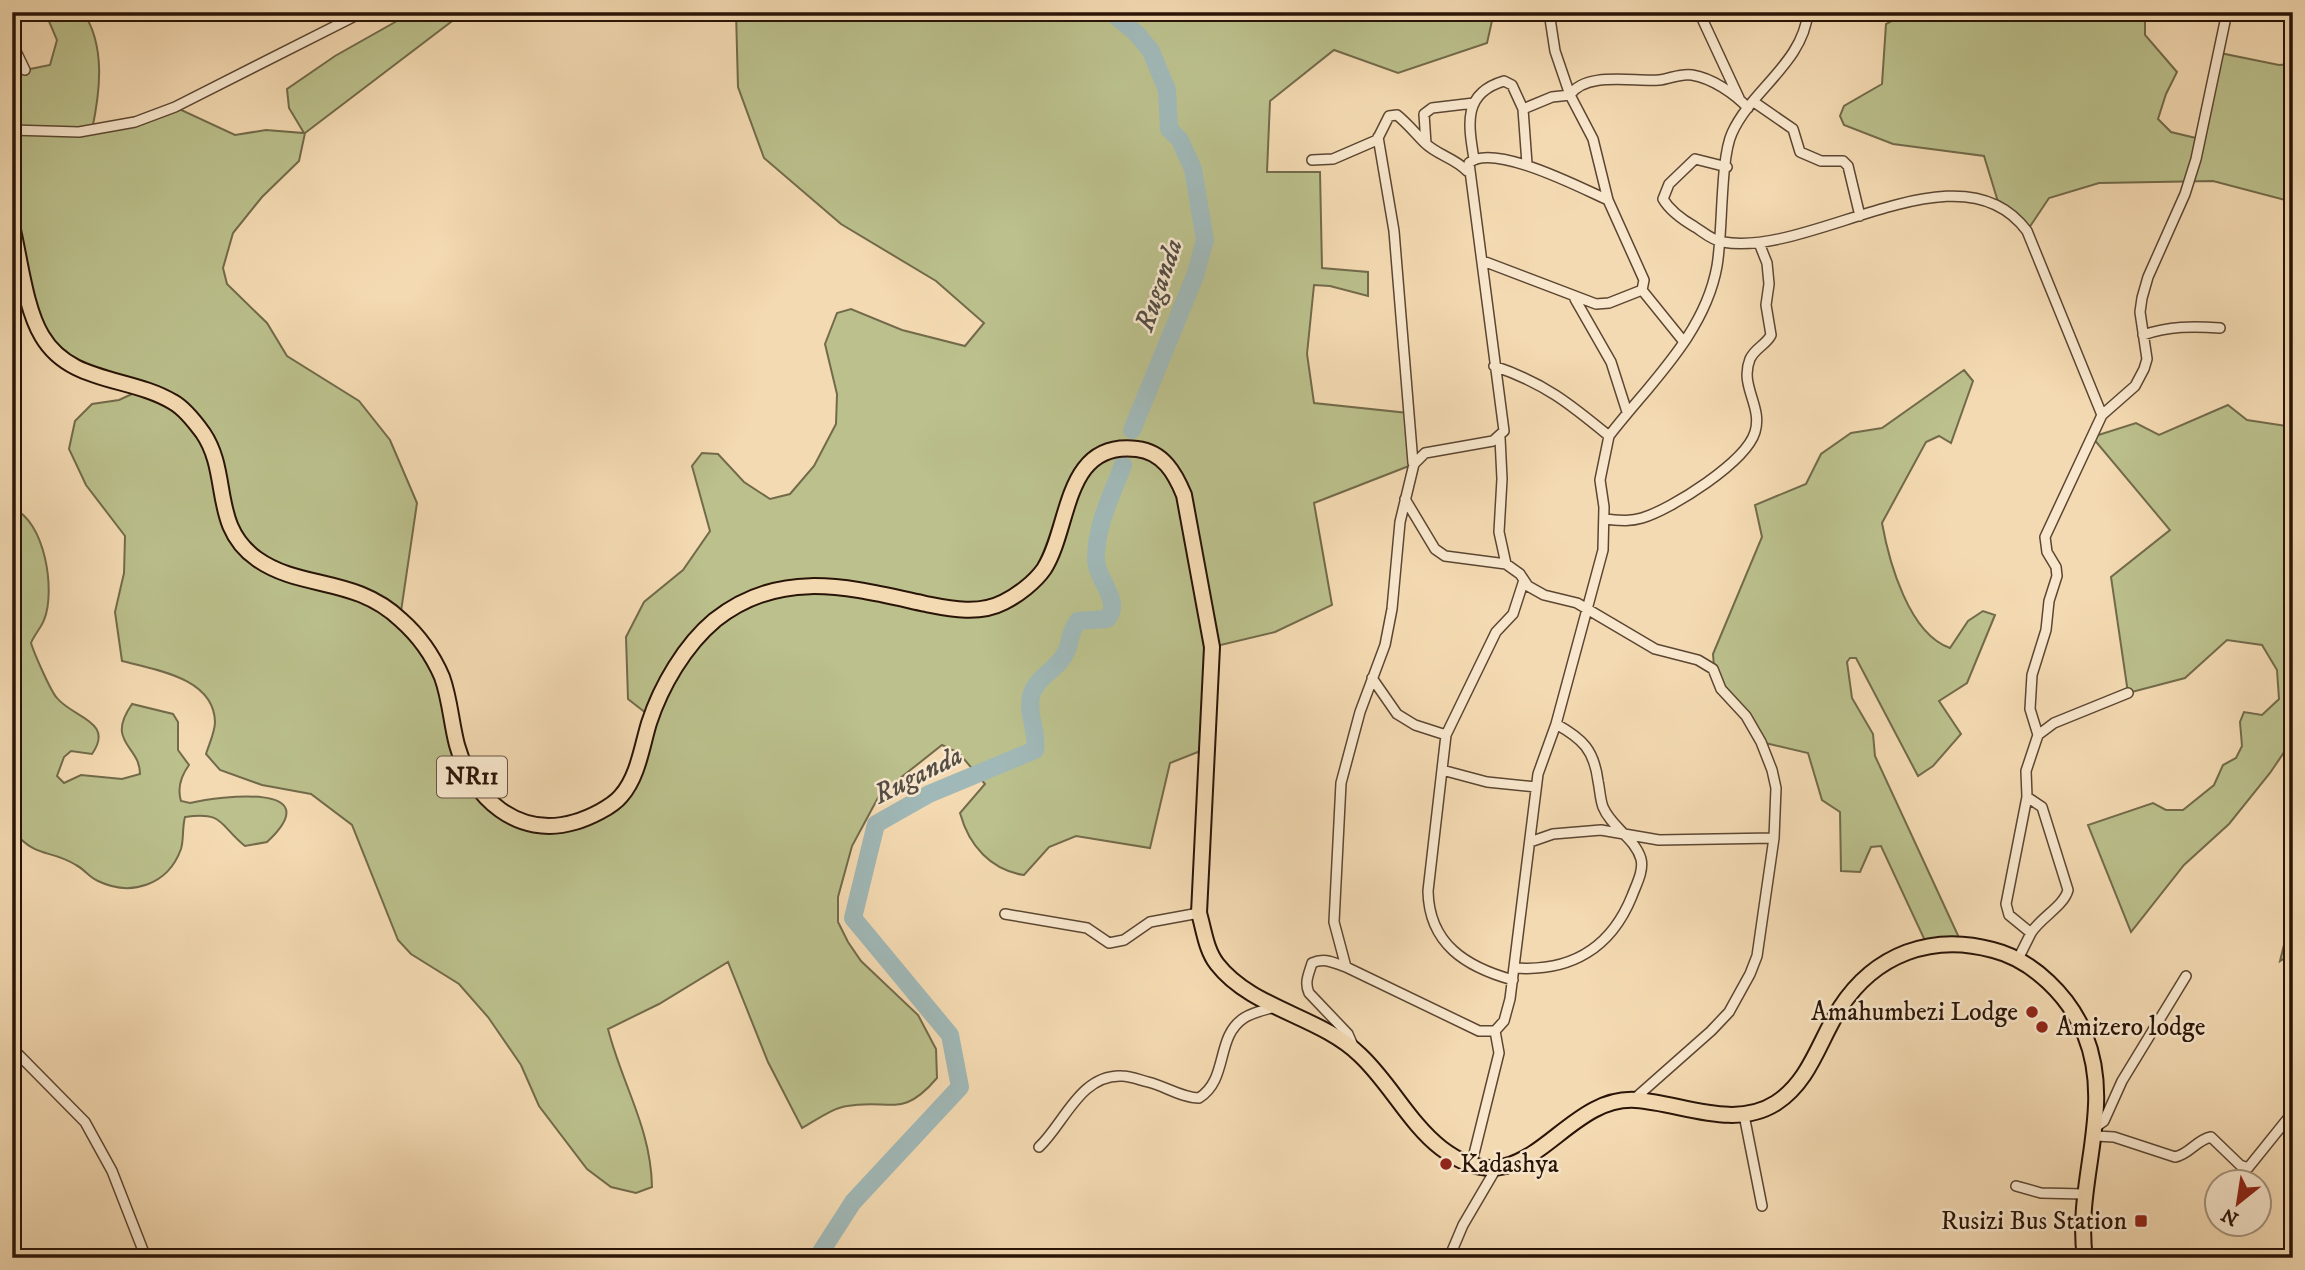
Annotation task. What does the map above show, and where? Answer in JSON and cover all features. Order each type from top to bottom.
[{"type":"highway","name":"NR11","points":[[12,226],[34,320],[55,352],[80,370],[175,402],[206,437],[214,458],[225,515],[235,537],[253,556],[270,568],[352,589],[400,618],[421,641],[440,672],[450,701],[458,750],[487,802],[527,823],[544,826],[577,821],[621,797],[634,772],[651,717],[669,677],[693,643],[713,622],[733,608],[760,596],[800,586],[822,584],[952,610],[980,610],[1003,603],[1041,574],[1052,556],[1067,502],[1089,464],[1100,455],[1118,448],[1142,449],[1160,457],[1176,475],[1184,495],[1212,647],[1199,913],[1208,947],[1216,963],[1234,982],[1355,1050],[1440,1147],[1471,1166],[1497,1167],[1509,1166],[1535,1154],[1591,1112],[1633,1100],[1732,1116],[1767,1108],[1794,1087],[1812,1064],[1840,1008],[1882,964],[1914,948],[1961,942],[1995,950],[2018,959],[2057,989],[2085,1034],[2093,1062],[2096,1131],[2084,1194],[2085,1258]]},
{"type":"street","points":[[12,130],[79,132],[135,122],[175,107],[363,12]]},
{"type":"street","points":[[1549,12],[1555,51],[1570,95],[1593,139],[1608,200],[1644,280],[1642,290]]},
{"type":"street","points":[[1699,12],[1739,98]]},
{"type":"street","points":[[1471,1166],[1499,1053],[1495,1031],[1503,1021],[1513,980],[1536,787],[1589,610],[1603,550],[1604,519],[1600,480],[1609,436],[1684,342],[1712,285],[1720,242],[1732,134],[1804,37],[1808,12]]},
{"type":"street","points":[[2031,933],[2009,915],[2006,904],[2026,797],[2026,771],[2038,735],[2029,694],[2057,576],[2056,567],[2047,552],[2045,537],[2102,415],[2135,386],[2144,369],[2147,359],[2142,299],[2148,277],[2192,171],[2227,12]]},
{"type":"street","points":[[12,43],[25,70]]},
{"type":"street","points":[[1522,109],[1552,97],[1570,95],[1582,85],[1608,80],[1659,80],[1681,75],[1709,81],[1793,129],[1800,152],[1807,157],[1843,161],[1848,166],[1860,216]]},
{"type":"street","points":[[1506,564],[1499,532],[1502,479],[1500,438],[1504,431],[1483,261],[1467,171],[1474,159],[1470,111],[1486,86],[1504,80],[1512,85],[1522,109],[1527,164]]},
{"type":"street","points":[[1426,144],[1424,114],[1432,108],[1474,103]]},
{"type":"street","points":[[1312,160],[1333,159],[1378,137],[1389,116],[1396,115],[1410,125],[1426,144],[1467,171]]},
{"type":"street","points":[[1346,967],[1334,922],[1341,783],[1372,678],[1385,645],[1392,609],[1399,522],[1413,464],[1394,231],[1378,137]]},
{"type":"street","points":[[1474,159],[1494,158],[1527,164],[1608,200]]},
{"type":"street","points":[[1727,167],[1695,159],[1669,184],[1663,199],[1667,207],[1688,223],[1720,242],[1759,243],[1783,240],[1931,196],[1975,199],[1999,205],[2017,217],[2038,255],[2102,415]]},
{"type":"street","points":[[1604,519],[1628,521],[1667,507],[1727,468],[1745,452],[1755,433],[1759,414],[1747,385],[1748,366],[1757,349],[1772,335],[1766,305],[1769,284],[1767,262],[1759,243]]},
{"type":"street","points":[[1483,261],[1552,286],[1575,299],[1595,304],[1609,303],[1642,290]]},
{"type":"street","points":[[1642,290],[1684,342]]},
{"type":"street","points":[[1575,299],[1611,362],[1627,412]]},
{"type":"street","points":[[2143,335],[2160,329],[2190,326],[2220,328]]},
{"type":"street","points":[[1494,366],[1530,378],[1609,436]]},
{"type":"street","points":[[1413,464],[1425,453],[1500,438]]},
{"type":"street","points":[[1405,499],[1435,549],[1445,556],[1506,564],[1528,586],[1544,594],[1577,603],[1655,649],[1698,660],[1713,669],[1721,689],[1746,716],[1772,770],[1776,788],[1774,838],[1757,956],[1750,974],[1729,1012],[1633,1100]]},
{"type":"street","points":[[1513,980],[1481,971],[1462,959],[1437,931],[1429,912],[1442,770],[1448,743],[1446,735],[1496,632],[1513,614],[1524,580]]},
{"type":"street","points":[[1372,678],[1397,714],[1415,725],[1446,735]]},
{"type":"street","points":[[2038,735],[2054,723],[2128,693]]},
{"type":"street","points":[[1515,968],[1554,968],[1597,948],[1613,933],[1628,907],[1641,871],[1641,860],[1626,836],[1609,819],[1601,804],[1595,761],[1589,747],[1581,738],[1556,724]]},
{"type":"street","points":[[1442,770],[1487,782],[1536,787]]},
{"type":"street","points":[[2018,959],[2039,920],[2066,897],[2067,890],[2042,807],[2026,797]]},
{"type":"street","points":[[1530,842],[1553,834],[1601,831],[1659,840],[1774,838]]},
{"type":"street","points":[[1005,914],[1087,928],[1109,943],[1124,940],[1150,922],[1199,913]]},
{"type":"street","points":[[1355,1050],[1348,1034],[1315,1000],[1306,985],[1312,963],[1318,960],[1326,959],[1346,967],[1479,1031],[1495,1031]]},
{"type":"street","points":[[2186,976],[2122,1081],[2104,1121],[2096,1131],[2175,1157],[2185,1155],[2201,1139],[2211,1137],[2240,1165],[2248,1168],[2293,1112]]},
{"type":"street","points":[[1039,1147],[1053,1134],[1075,1099],[1112,1077],[1122,1076],[1152,1083],[1199,1098],[1212,1088],[1225,1045],[1238,1023],[1246,1016],[1277,1006]]},
{"type":"street","points":[[12,1048],[41,1080],[75,1108],[85,1122],[112,1171],[146,1256],[169,1258]]},
{"type":"street","points":[[1744,1115],[1762,1206]]},
{"type":"street","points":[[1449,1258],[1467,1218],[1497,1167]]},
{"type":"street","points":[[2016,1186],[2040,1193],[2084,1194]]},
{"type":"green space","points":[[45,12],[83,12],[90,25],[98,54],[99,70],[92,130],[175,107],[235,135],[266,130],[304,133],[289,108],[287,89],[335,56],[413,12],[464,12],[305,133],[299,161],[262,197],[233,233],[223,268],[227,284],[267,323],[287,356],[359,401],[390,440],[417,503],[400,618],[440,672],[458,750],[499,811],[563,824],[621,797],[651,717],[628,699],[626,637],[644,602],[683,570],[710,531],[692,466],[702,453],[718,454],[744,482],[770,499],[790,494],[814,466],[836,424],[837,394],[825,344],[837,313],[851,309],[902,330],[965,346],[984,323],[936,281],[841,224],[764,158],[738,87],[736,12],[1494,12],[1487,43],[1398,73],[1334,50],[1270,101],[1267,172],[1320,172],[1322,268],[1368,272],[1368,296],[1330,286],[1314,285],[1307,354],[1314,403],[1408,413],[1414,464],[1314,503],[1332,605],[1275,632],[1212,647],[1208,748],[1170,763],[1150,848],[1076,836],[1049,847],[1024,875],[1001,868],[976,846],[960,813],[985,784],[959,753],[942,745],[880,794],[852,846],[838,897],[838,922],[861,961],[918,1015],[936,1049],[937,1078],[925,1091],[904,1103],[841,1107],[802,1128],[768,1062],[728,962],[659,1004],[608,1029],[647,1145],[652,1187],[636,1193],[611,1187],[587,1169],[539,1106],[521,1065],[488,1017],[459,984],[411,954],[398,940],[352,825],[311,794],[262,785],[220,770],[206,754],[215,722],[212,707],[205,695],[181,678],[122,661],[115,612],[124,573],[125,536],[86,485],[69,449],[75,421],[92,404],[119,400],[141,390],[96,376],[43,337],[12,226],[12,43],[25,70],[50,65],[57,40]]},
{"type":"green space","points":[[1908,12],[2145,12],[2145,35],[2177,72],[2158,119],[2171,132],[2200,139],[2220,53],[2279,65],[2293,64],[2293,202],[2213,181],[2099,183],[2049,198],[2027,231],[1999,205],[1984,156],[1893,144],[1844,125],[1840,116],[1844,106],[1882,84],[1886,24]]},
{"type":"green space","points":[[1964,370],[1973,381],[1951,443],[1939,436],[1926,442],[1882,523],[1903,595],[1923,628],[1936,640],[1950,648],[1968,621],[1983,611],[1995,615],[1967,683],[1939,701],[1961,734],[1933,766],[1918,776],[1856,658],[1850,658],[1847,662],[1852,698],[1873,734],[1875,756],[1961,942],[1927,945],[1881,846],[1871,847],[1860,872],[1841,871],[1840,812],[1822,800],[1808,753],[1761,742],[1723,690],[1714,667],[1713,654],[1762,537],[1755,505],[1806,484],[1821,454],[1851,433],[1882,428]]},
{"type":"green space","points":[[2228,405],[2247,420],[2293,427],[2293,739],[2229,824],[2184,865],[2131,932],[2088,825],[2153,803],[2166,810],[2183,810],[2214,785],[2223,765],[2236,758],[2242,746],[2240,722],[2244,712],[2262,715],[2279,699],[2277,670],[2262,645],[2227,640],[2185,678],[2128,693],[2111,577],[2170,530],[2092,437],[2136,423],[2159,435]]},
{"type":"green space","points":[[12,508],[33,526],[40,541],[48,575],[49,592],[43,623],[31,643],[57,698],[89,721],[98,734],[98,743],[92,754],[71,751],[64,757],[57,776],[64,783],[81,775],[122,779],[140,774],[139,764],[123,736],[122,727],[132,704],[173,714],[178,722],[178,750],[189,765],[179,791],[181,801],[190,803],[244,796],[278,801],[286,810],[283,823],[267,842],[245,846],[214,818],[185,817],[181,849],[167,871],[147,884],[123,888],[98,881],[66,860],[36,850],[12,830]]},
{"type":"green space","points":[[2293,908],[2293,953],[2280,961]]},
{"type":"waterway","name":"Ruganda","points":[[1111,12],[1137,34],[1151,51],[1167,90],[1169,129],[1180,140],[1193,169],[1205,240],[1195,276],[1132,430]]},
{"type":"waterway","name":"Ruganda","points":[[817,1258],[853,1202],[960,1087],[950,1035],[853,918],[876,824],[929,794],[1035,750],[1030,703],[1034,689],[1063,658],[1078,621],[1107,619],[1111,612],[1111,598],[1096,559],[1105,511],[1123,465]]},
{"type":"place","name":"Amahumbezi Lodge","points":[[2032,1012]]},
{"type":"place","name":"Amizero lodge","points":[[2042,1027]]},
{"type":"place","name":"Kadashya","points":[[1446,1164]]},
{"type":"place","name":"Rusizi Bus Station","points":[[2141,1221]]}]
